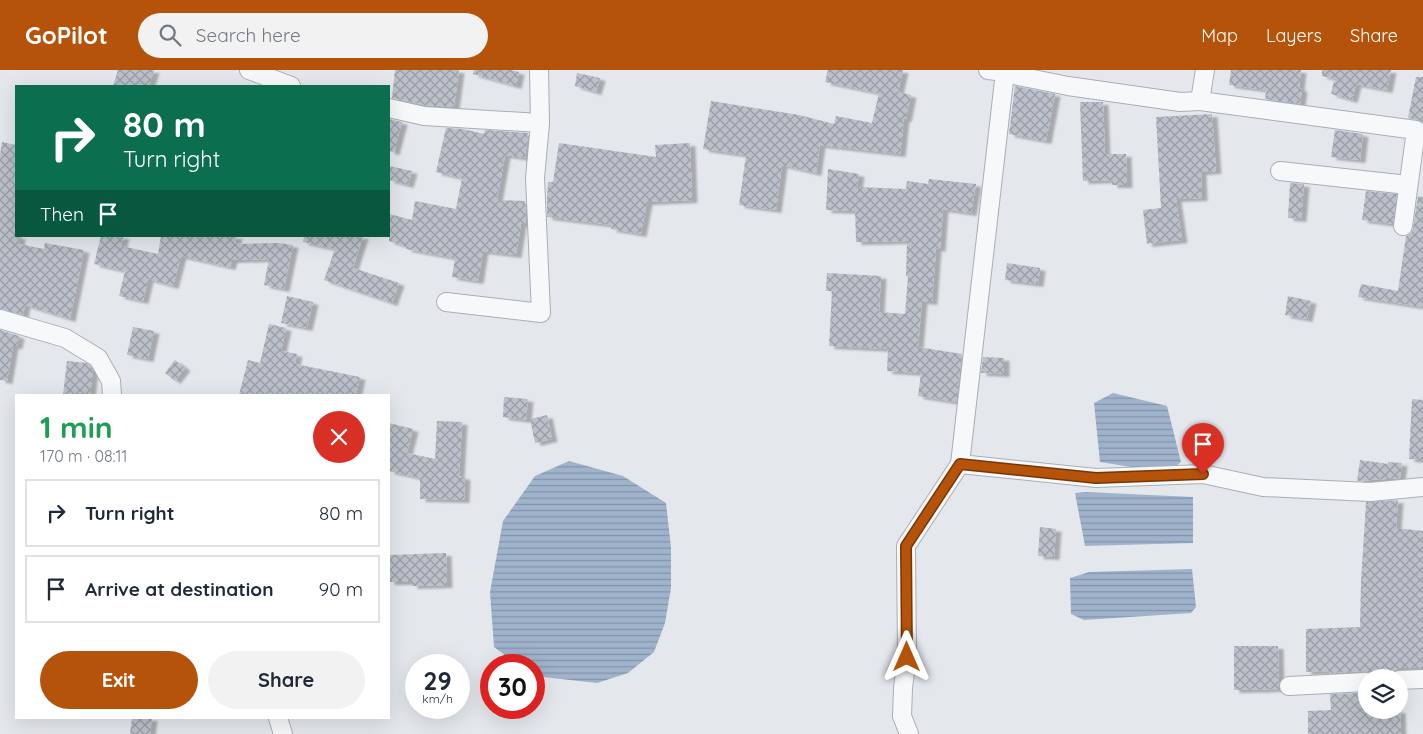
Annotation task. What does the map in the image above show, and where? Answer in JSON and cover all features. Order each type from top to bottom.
[{"type":"street","points":[[249,70],[288,85]]},
{"type":"street","points":[[446,302],[541,313],[536,178],[540,123],[538,70]]},
{"type":"street","points":[[1200,101],[1205,70]]},
{"type":"street","points":[[909,734],[902,716],[907,657],[906,546],[960,464],[974,334],[997,71],[1068,86],[1180,102],[1200,101],[1416,130],[1403,226]]},
{"type":"street","points":[[390,108],[424,116],[540,123]]},
{"type":"street","points":[[1280,171],[1408,185]]},
{"type":"street","points":[[0,320],[65,338],[98,358],[111,381],[112,394]]},
{"type":"street","points":[[960,464],[1096,478],[1203,474],[1263,487],[1370,492],[1423,487]]},
{"type":"street","points":[[1408,680],[1423,679]]},
{"type":"street","points":[[1290,686],[1358,682]]},
{"type":"street","points":[[278,719],[283,734]]},
{"type":"water","points":[[1113,393],[1167,406],[1181,462],[1168,473],[1100,462],[1094,403]]},
{"type":"water","points":[[569,461],[623,476],[666,503],[671,548],[671,588],[665,623],[654,652],[628,673],[597,683],[545,677],[545,654],[503,654],[494,647],[490,592],[503,521],[535,476]]},
{"type":"water","points":[[1075,493],[1193,497],[1193,543],[1085,546]]},
{"type":"water","points":[[1192,569],[1196,607],[1191,613],[1084,620],[1071,614],[1070,578],[1089,572]]},
{"type":"building","points":[[118,70],[154,70],[149,85],[113,85]]},
{"type":"building","points":[[395,70],[459,70],[454,107],[426,105],[392,98]]},
{"type":"building","points":[[474,70],[511,70],[519,72],[516,86],[473,74]]},
{"type":"building","points":[[828,70],[903,70],[898,92],[911,95],[906,119],[904,119],[900,154],[820,145],[816,173],[782,165],[776,210],[739,205],[746,155],[703,149],[711,101],[799,115],[834,124],[836,116],[872,123],[879,93],[825,82]]},
{"type":"building","points":[[1231,70],[1301,70],[1299,88],[1302,89],[1300,104],[1265,99],[1266,90],[1229,85]]},
{"type":"building","points":[[1322,70],[1391,70],[1387,90],[1356,84],[1352,100],[1331,94],[1336,79],[1322,76]]},
{"type":"building","points":[[577,73],[600,78],[596,92],[575,86]]},
{"type":"building","points":[[1416,77],[1423,77],[1423,111],[1421,121],[1408,118]]},
{"type":"building","points":[[1015,86],[1055,94],[1046,141],[1009,134]]},
{"type":"building","points":[[1080,102],[1103,102],[1105,154],[1126,154],[1127,185],[1112,185],[1112,180],[1083,181]]},
{"type":"building","points":[[1212,114],[1216,171],[1201,172],[1202,198],[1176,199],[1182,240],[1147,244],[1143,210],[1161,208],[1156,117]]},
{"type":"building","points":[[390,119],[402,122],[394,152],[390,151]]},
{"type":"building","points":[[446,128],[463,129],[484,134],[485,130],[528,133],[525,158],[505,155],[497,200],[525,201],[526,224],[521,224],[516,255],[483,251],[478,281],[452,277],[455,258],[406,249],[407,247],[389,241],[390,214],[412,220],[415,201],[456,209],[462,178],[436,172]]},
{"type":"building","points":[[1335,130],[1363,134],[1360,160],[1331,157]]},
{"type":"building","points":[[2,142],[15,145],[15,237],[20,237],[19,244],[44,249],[45,243],[84,250],[70,319],[25,305],[23,315],[0,309],[0,155]]},
{"type":"building","points":[[559,143],[656,157],[655,145],[690,143],[692,200],[647,202],[641,234],[611,229],[612,225],[547,217],[548,182],[553,182]]},
{"type":"building","points":[[390,166],[412,171],[408,185],[390,180]]},
{"type":"building","points":[[828,169],[859,174],[857,187],[906,189],[907,181],[928,184],[929,179],[976,184],[971,213],[943,209],[940,249],[936,248],[932,302],[922,301],[918,347],[962,354],[956,402],[918,396],[921,373],[887,371],[888,349],[829,346],[832,291],[826,291],[827,273],[881,276],[879,312],[905,314],[908,276],[906,276],[907,241],[856,242],[855,211],[826,210]]},
{"type":"building","points":[[1290,183],[1304,184],[1301,219],[1288,218]]},
{"type":"building","points":[[1366,191],[1397,194],[1393,224],[1362,220]]},
{"type":"building","points":[[1418,196],[1423,197],[1423,307],[1358,297],[1361,284],[1398,291],[1406,236],[1411,233],[1413,228]]},
{"type":"building","points":[[101,237],[124,237],[121,246],[158,254],[161,237],[237,237],[235,244],[278,243],[293,245],[284,289],[264,285],[269,259],[232,260],[230,267],[181,256],[173,286],[148,279],[143,301],[119,296],[125,271],[94,264]]},
{"type":"building","points":[[304,237],[363,237],[353,268],[399,283],[392,303],[324,280],[335,249],[303,242]]},
{"type":"building","points":[[1007,263],[1040,268],[1038,284],[1005,280]]},
{"type":"building","points":[[287,296],[313,302],[307,328],[281,323]]},
{"type":"building","points":[[1288,296],[1311,301],[1307,319],[1285,315]]},
{"type":"building","points":[[269,324],[286,328],[281,351],[297,354],[295,364],[360,377],[356,394],[239,394],[248,360],[260,363]]},
{"type":"building","points":[[133,327],[154,331],[148,359],[127,355]]},
{"type":"building","points":[[0,330],[19,336],[17,346],[13,346],[7,381],[0,380]]},
{"type":"building","points":[[983,357],[1004,358],[1004,374],[981,373]]},
{"type":"building","points":[[175,360],[185,368],[175,381],[165,373]]},
{"type":"building","points":[[67,361],[87,363],[93,370],[90,394],[63,394]]},
{"type":"building","points":[[504,397],[528,399],[526,420],[503,417]]},
{"type":"building","points":[[1412,399],[1423,400],[1423,460],[1409,459]]},
{"type":"building","points":[[547,415],[552,439],[535,443],[530,419]]},
{"type":"building","points":[[437,421],[462,422],[459,476],[465,477],[464,500],[420,499],[420,478],[390,471],[390,423],[413,429],[407,453],[435,459]]},
{"type":"building","points":[[1360,460],[1388,464],[1388,462],[1402,463],[1400,478],[1357,481]]},
{"type":"building","points":[[1398,500],[1396,528],[1423,531],[1423,668],[1358,669],[1358,671],[1329,673],[1329,671],[1306,672],[1306,629],[1360,627],[1366,502]]},
{"type":"building","points":[[1040,527],[1056,529],[1054,557],[1038,556]]},
{"type":"building","points":[[446,553],[447,585],[412,586],[412,582],[390,582],[390,555]]},
{"type":"building","points":[[1234,646],[1278,646],[1279,689],[1234,690]]},
{"type":"building","points":[[1358,693],[1358,719],[1400,719],[1401,734],[1308,734],[1308,711],[1331,710],[1330,694]]},
{"type":"building","points":[[132,719],[152,719],[150,734],[130,734]]},
{"type":"route","points":[[907,657],[906,546],[960,464],[1096,478],[1203,474]]}]
